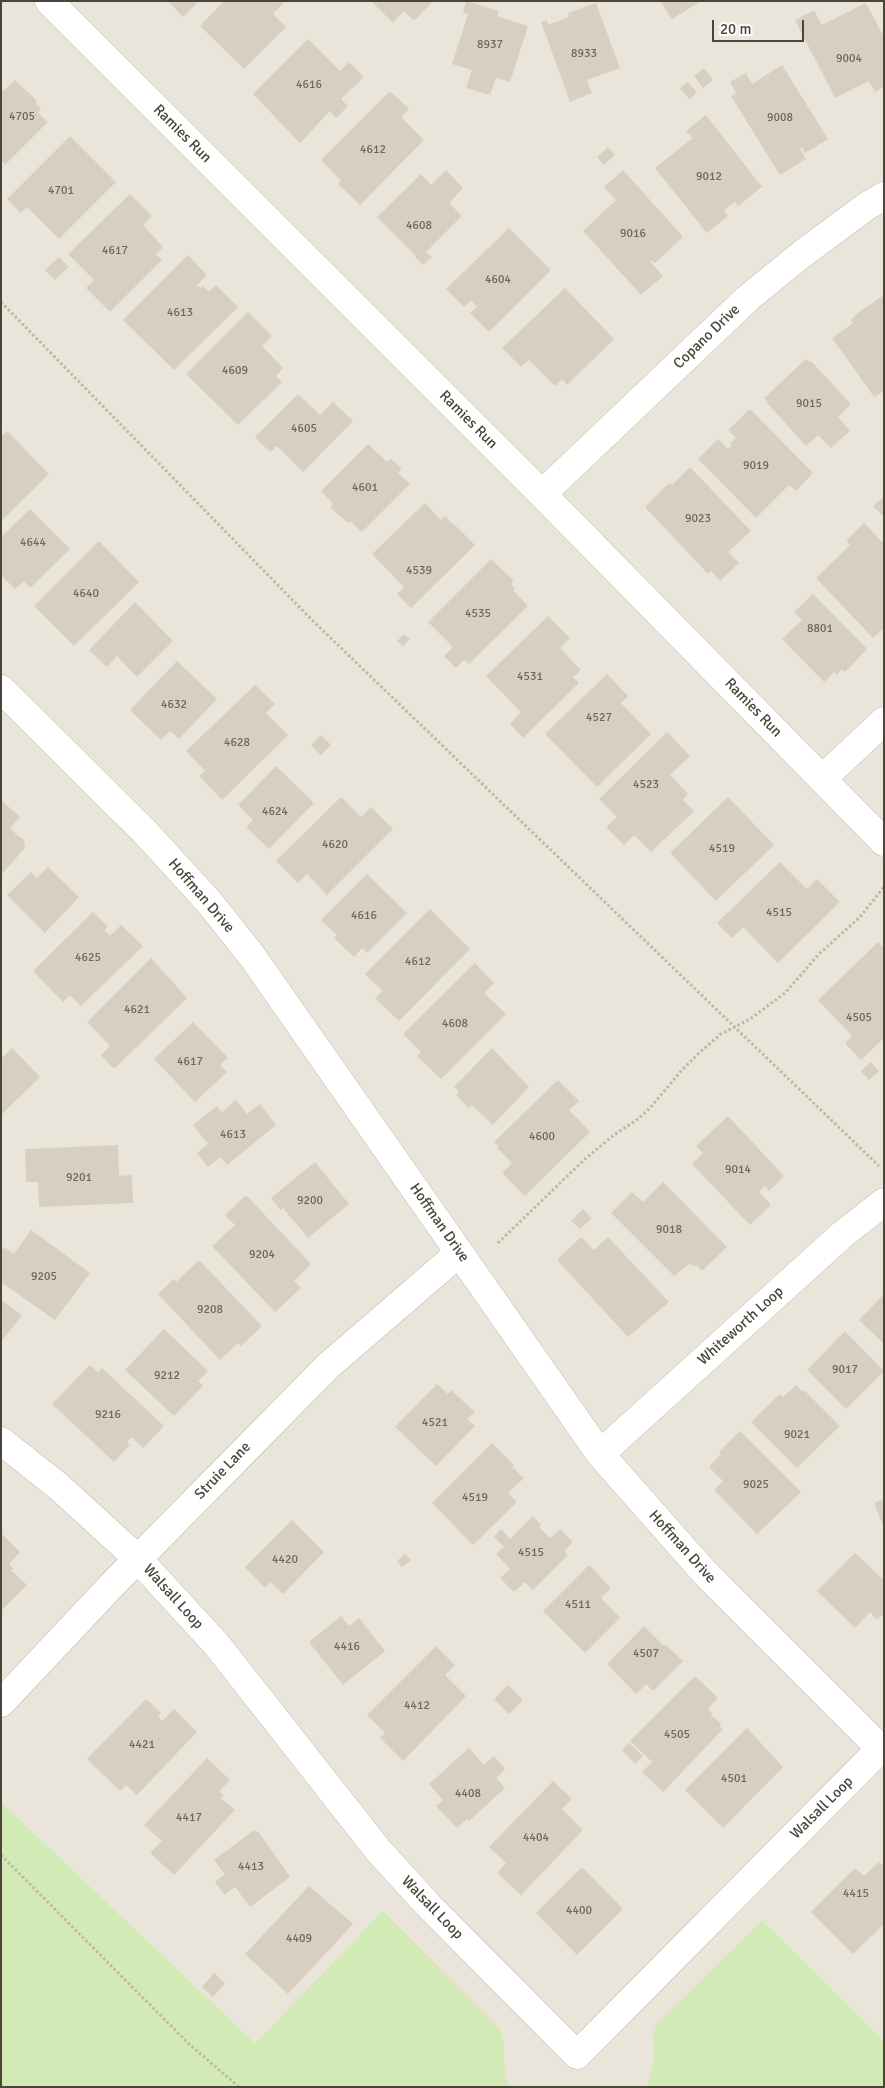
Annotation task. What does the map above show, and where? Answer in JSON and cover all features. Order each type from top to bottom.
[{"type":"street","name":"Ramies Run","points":[[49,1],[542,494],[884,842]]},
{"type":"street","name":"Copano Drive","points":[[542,494],[748,298],[802,254],[867,206],[884,196]]},
{"type":"street","name":"Hoffman Drive","points":[[1,689],[145,832],[209,902],[252,956],[600,1454],[705,1573],[883,1749]]},
{"type":"street","points":[[822,779],[884,721]]},
{"type":"street","name":"Whiteworth Loop","points":[[600,1454],[843,1234],[884,1202]]},
{"type":"street","name":"Struie Lane","points":[[1,1703],[138,1559],[328,1366],[459,1253]]},
{"type":"street","name":"Walsall Loop","points":[[1,1441],[58,1486],[138,1559],[217,1645],[378,1850],[428,1905],[576,2056],[883,1749]]},
{"type":"path","points":[[1,302],[313,621],[879,1166]]},
{"type":"path","points":[[498,1243],[585,1159],[650,1108],[699,1053],[721,1034],[750,1019],[785,993],[819,954],[860,917],[884,887]]},
{"type":"path","points":[[1,1855],[189,2044],[239,2087]]},
{"type":"shaded area","points":[[1,1],[884,1],[884,2041],[762,1920],[653,2034],[654,2060],[646,2087],[510,2087],[505,2074],[504,2042],[383,1912],[255,2043],[1,1802]]},
{"type":"green space","points":[[1,1802],[255,2043],[383,1911],[499,2028],[504,2042],[505,2074],[510,2087],[1,2087]]},
{"type":"green space","points":[[762,1920],[884,2041],[884,2087],[646,2087],[654,2060],[653,2034],[658,2023]]},
{"type":"building","points":[[168,1],[199,1],[183,17]]},
{"type":"building","points":[[224,1],[285,1],[273,14],[286,27],[244,69],[200,26]]},
{"type":"building","points":[[371,1],[433,1],[414,21],[404,11],[393,23]]},
{"type":"building","points":[[466,1],[499,11],[497,16],[528,26],[510,82],[496,78],[490,95],[466,88],[472,70],[452,64],[468,14],[463,13]]},
{"type":"building","points":[[660,1],[701,1],[672,19]]},
{"type":"building","points":[[596,3],[620,68],[587,80],[592,93],[570,102],[541,22],[547,20],[548,25],[569,17],[568,13]]},
{"type":"building","points":[[866,3],[884,37],[884,87],[875,92],[869,81],[835,98],[795,20],[814,10],[822,25]]},
{"type":"building","points":[[308,39],[340,71],[349,62],[364,77],[341,99],[348,106],[336,118],[330,111],[300,143],[253,94]]},
{"type":"building","points":[[782,65],[828,139],[805,153],[802,147],[800,149],[806,159],[780,175],[731,96],[736,93],[730,82],[746,73],[752,84]]},
{"type":"building","points":[[704,68],[713,80],[703,88],[694,76]]},
{"type":"building","points":[[15,80],[34,98],[37,102],[36,104],[41,109],[38,113],[48,122],[5,165],[1,161],[1,93]]},
{"type":"building","points":[[688,82],[697,93],[689,99],[680,88]]},
{"type":"building","points":[[390,91],[409,109],[401,117],[424,140],[360,205],[338,184],[341,181],[321,160]]},
{"type":"building","points":[[706,115],[762,187],[738,206],[735,202],[724,210],[728,216],[707,233],[655,168],[693,138],[686,131]]},
{"type":"building","points":[[70,136],[116,182],[59,239],[27,207],[21,213],[7,199]]},
{"type":"building","points":[[608,147],[615,155],[604,165],[597,157]]},
{"type":"building","points":[[446,170],[463,188],[449,203],[462,216],[426,252],[432,257],[423,265],[377,217],[421,174],[431,185]]},
{"type":"building","points":[[623,170],[683,237],[655,263],[652,260],[650,261],[663,276],[641,295],[583,231],[616,200],[604,187]]},
{"type":"building","points":[[130,194],[152,216],[143,225],[163,247],[156,254],[162,260],[110,312],[86,288],[94,280],[68,254]]},
{"type":"building","points":[[509,228],[551,270],[489,332],[470,313],[477,307],[471,300],[464,307],[446,289]]},
{"type":"building","points":[[188,255],[207,275],[197,285],[201,288],[203,286],[209,292],[216,285],[238,307],[174,370],[123,320]]},
{"type":"building","points":[[59,257],[69,267],[55,280],[45,270]]},
{"type":"building","points":[[565,288],[614,339],[567,385],[562,379],[555,386],[529,360],[521,367],[502,348]]},
{"type":"building","points":[[884,295],[884,391],[874,397],[832,338],[853,323],[851,320],[858,313]]},
{"type":"building","points":[[248,312],[272,336],[262,346],[283,368],[276,376],[282,382],[238,425],[186,374]]},
{"type":"building","points":[[806,359],[811,361],[851,404],[838,417],[850,431],[831,448],[818,435],[806,446],[764,398]]},
{"type":"building","points":[[298,394],[320,415],[333,402],[353,421],[303,472],[277,446],[270,452],[255,437]]},
{"type":"building","points":[[750,409],[813,473],[796,491],[789,485],[756,518],[698,459],[718,439],[728,449],[732,446],[730,443],[736,438],[728,430]]},
{"type":"building","points":[[7,431],[49,474],[1,521],[1,437]]},
{"type":"building","points":[[368,444],[387,462],[391,459],[402,469],[398,473],[410,484],[362,532],[350,521],[348,523],[330,507],[333,504],[321,491]]},
{"type":"building","points":[[690,467],[751,531],[728,552],[739,563],[720,581],[711,571],[708,574],[645,507],[669,483],[672,485]]},
{"type":"building","points":[[884,497],[884,517],[873,506]]},
{"type":"building","points":[[425,503],[441,520],[445,516],[475,545],[411,608],[397,594],[404,587],[372,554]]},
{"type":"building","points":[[30,509],[70,549],[30,588],[24,581],[15,589],[1,575],[1,537]]},
{"type":"building","points":[[864,523],[884,544],[884,628],[873,638],[816,578],[850,545],[846,541]]},
{"type":"building","points":[[99,541],[139,582],[74,646],[34,606]]},
{"type":"building","points":[[491,559],[514,581],[511,584],[515,588],[513,590],[528,606],[469,664],[464,660],[456,668],[444,656],[453,647],[428,622]]},
{"type":"building","points":[[813,594],[867,649],[848,669],[844,672],[842,669],[837,675],[834,672],[824,682],[782,639],[802,620],[794,612]]},
{"type":"building","points":[[135,602],[173,641],[137,677],[117,656],[107,667],[89,650]]},
{"type":"building","points":[[548,616],[570,638],[560,648],[581,670],[573,677],[579,683],[523,738],[510,724],[521,712],[486,676]]},
{"type":"building","points":[[404,634],[410,639],[403,646],[397,641]]},
{"type":"building","points":[[177,661],[217,699],[179,739],[170,731],[161,740],[130,710]]},
{"type":"building","points":[[607,674],[628,696],[621,703],[651,734],[597,787],[545,734]]},
{"type":"building","points":[[255,685],[275,704],[266,713],[288,735],[222,800],[199,776],[205,771],[186,751]]},
{"type":"building","points":[[667,732],[690,756],[670,775],[688,794],[683,800],[694,811],[651,852],[634,835],[624,845],[606,827],[617,817],[599,799]]},
{"type":"building","points":[[321,735],[331,745],[321,755],[311,745]]},
{"type":"building","points":[[276,766],[314,803],[269,849],[246,827],[253,820],[238,805]]},
{"type":"building","points":[[341,797],[361,817],[371,807],[393,829],[327,895],[307,874],[298,883],[276,861]]},
{"type":"building","points":[[728,797],[774,845],[716,901],[670,853]]},
{"type":"building","points":[[1,800],[20,817],[10,828],[16,833],[14,835],[24,840],[25,848],[1,875]]},
{"type":"building","points":[[780,862],[807,889],[817,879],[840,902],[778,963],[743,927],[732,938],[717,923]]},
{"type":"building","points":[[48,867],[79,897],[45,933],[7,895],[31,872],[37,878]]},
{"type":"building","points":[[367,874],[407,913],[367,953],[362,948],[354,957],[334,938],[337,935],[321,920]]},
{"type":"building","points":[[430,909],[470,949],[399,1021],[375,998],[383,991],[365,974]]},
{"type":"building","points":[[93,912],[108,927],[104,930],[110,936],[121,925],[143,946],[81,1006],[70,995],[63,1002],[33,971]]},
{"type":"building","points":[[878,942],[884,948],[884,1038],[861,1060],[845,1043],[852,1036],[818,1000]]},
{"type":"building","points":[[151,958],[187,998],[114,1069],[101,1055],[110,1046],[87,1022]]},
{"type":"building","points":[[475,963],[494,983],[484,993],[506,1014],[441,1079],[417,1056],[421,1052],[403,1034]]},
{"type":"building","points":[[193,1022],[228,1058],[220,1065],[227,1072],[195,1102],[154,1059]]},
{"type":"building","points":[[12,1048],[40,1077],[1,1115],[1,1055],[3,1057]]},
{"type":"building","points":[[492,1048],[529,1087],[493,1125],[472,1105],[469,1108],[456,1095],[459,1091],[454,1087]]},
{"type":"building","points":[[871,1062],[879,1071],[869,1080],[861,1071]]},
{"type":"building","points":[[558,1080],[579,1101],[569,1110],[590,1132],[525,1196],[502,1173],[512,1163],[497,1148],[499,1146],[494,1142]]},
{"type":"building","points":[[236,1100],[247,1114],[260,1104],[276,1125],[227,1165],[220,1157],[208,1167],[197,1153],[208,1144],[193,1125],[217,1106],[222,1112]]},
{"type":"building","points":[[728,1116],[784,1176],[769,1191],[765,1186],[759,1192],[771,1205],[750,1225],[692,1164],[703,1153],[696,1146]]},
{"type":"building","points":[[118,1145],[119,1176],[132,1175],[133,1203],[39,1207],[38,1182],[26,1182],[25,1149]]},
{"type":"building","points":[[315,1162],[349,1204],[308,1238],[283,1208],[280,1210],[271,1198]]},
{"type":"building","points":[[663,1182],[727,1247],[702,1271],[696,1265],[694,1267],[690,1263],[674,1276],[611,1213],[632,1192],[643,1202]]},
{"type":"building","points":[[246,1195],[311,1264],[294,1281],[301,1288],[275,1312],[212,1246],[235,1225],[225,1215]]},
{"type":"building","points":[[583,1209],[592,1218],[580,1229],[571,1221]]},
{"type":"building","points":[[31,1230],[90,1273],[55,1320],[1,1282],[1,1251],[4,1247],[14,1254]]},
{"type":"building","points":[[581,1237],[594,1250],[608,1237],[669,1302],[628,1337],[557,1260]]},
{"type":"building","points":[[199,1260],[262,1326],[241,1346],[238,1343],[220,1360],[158,1294],[174,1279],[176,1282]]},
{"type":"building","points":[[884,1294],[884,1344],[859,1320]]},
{"type":"building","points":[[1,1300],[22,1315],[1,1342]]},
{"type":"building","points":[[164,1329],[208,1371],[198,1381],[203,1386],[174,1416],[125,1370]]},
{"type":"building","points":[[845,1331],[884,1371],[846,1409],[807,1370]]},
{"type":"building","points":[[90,1365],[98,1372],[102,1368],[164,1426],[143,1448],[132,1437],[127,1442],[130,1445],[114,1462],[52,1404]]},
{"type":"building","points":[[437,1384],[448,1394],[451,1390],[475,1412],[467,1419],[475,1426],[436,1466],[395,1427]]},
{"type":"building","points":[[796,1385],[803,1392],[804,1390],[840,1426],[797,1468],[751,1422],[780,1394],[783,1397]]},
{"type":"building","points":[[740,1431],[801,1492],[757,1534],[714,1490],[723,1481],[709,1467],[721,1454],[719,1452]]},
{"type":"building","points":[[492,1443],[524,1478],[508,1493],[517,1502],[473,1545],[432,1503]]},
{"type":"building","points":[[884,1499],[884,1528],[874,1503]]},
{"type":"building","points":[[533,1516],[541,1525],[539,1527],[550,1538],[560,1529],[573,1542],[564,1551],[568,1555],[533,1590],[525,1582],[514,1592],[500,1578],[510,1569],[496,1554],[504,1547],[494,1537],[501,1529],[510,1539]]},
{"type":"building","points":[[292,1520],[324,1552],[283,1594],[270,1582],[265,1588],[245,1567]]},
{"type":"building","points":[[1,1533],[20,1552],[9,1564],[14,1569],[11,1570],[27,1585],[1,1611]]},
{"type":"building","points":[[855,1553],[884,1580],[884,1613],[877,1620],[870,1612],[855,1628],[817,1591]]},
{"type":"building","points":[[405,1554],[411,1560],[402,1567],[397,1561]]},
{"type":"building","points":[[589,1565],[611,1588],[601,1598],[620,1618],[585,1653],[543,1611]]},
{"type":"building","points":[[341,1616],[349,1626],[359,1618],[385,1651],[343,1685],[309,1642]]},
{"type":"building","points":[[644,1626],[664,1646],[666,1645],[683,1661],[653,1691],[646,1684],[636,1694],[607,1664]]},
{"type":"building","points":[[436,1646],[455,1665],[445,1675],[466,1696],[403,1761],[380,1738],[385,1733],[367,1715]]},
{"type":"building","points":[[695,1676],[718,1698],[708,1709],[713,1714],[710,1717],[714,1717],[723,1729],[663,1792],[642,1772],[652,1762],[630,1741]]},
{"type":"building","points":[[508,1685],[523,1700],[509,1714],[494,1699]]},
{"type":"building","points":[[146,1699],[161,1713],[158,1716],[162,1721],[174,1709],[197,1732],[137,1795],[126,1785],[120,1791],[87,1759]]},
{"type":"building","points":[[747,1728],[783,1767],[723,1828],[685,1790]]},
{"type":"building","points":[[629,1743],[643,1756],[635,1764],[622,1750]]},
{"type":"building","points":[[469,1748],[484,1765],[494,1756],[505,1769],[496,1778],[505,1788],[469,1821],[467,1819],[457,1828],[436,1806],[443,1800],[429,1784]]},
{"type":"building","points":[[207,1758],[230,1780],[219,1791],[224,1796],[221,1798],[235,1810],[174,1875],[150,1853],[162,1841],[144,1825]]},
{"type":"building","points":[[553,1781],[572,1799],[562,1809],[583,1830],[521,1895],[497,1873],[506,1863],[489,1847]]},
{"type":"building","points":[[254,1830],[258,1831],[290,1877],[250,1907],[235,1887],[225,1895],[215,1882],[225,1874],[214,1860]]},
{"type":"building","points":[[879,1862],[884,1867],[884,1924],[853,1954],[811,1912],[855,1868],[864,1876]]},
{"type":"building","points":[[582,1867],[623,1909],[577,1955],[536,1913]]},
{"type":"building","points":[[309,1886],[353,1924],[288,1994],[245,1954]]},
{"type":"building","points":[[214,1973],[225,1983],[213,1997],[202,1987]]}]
